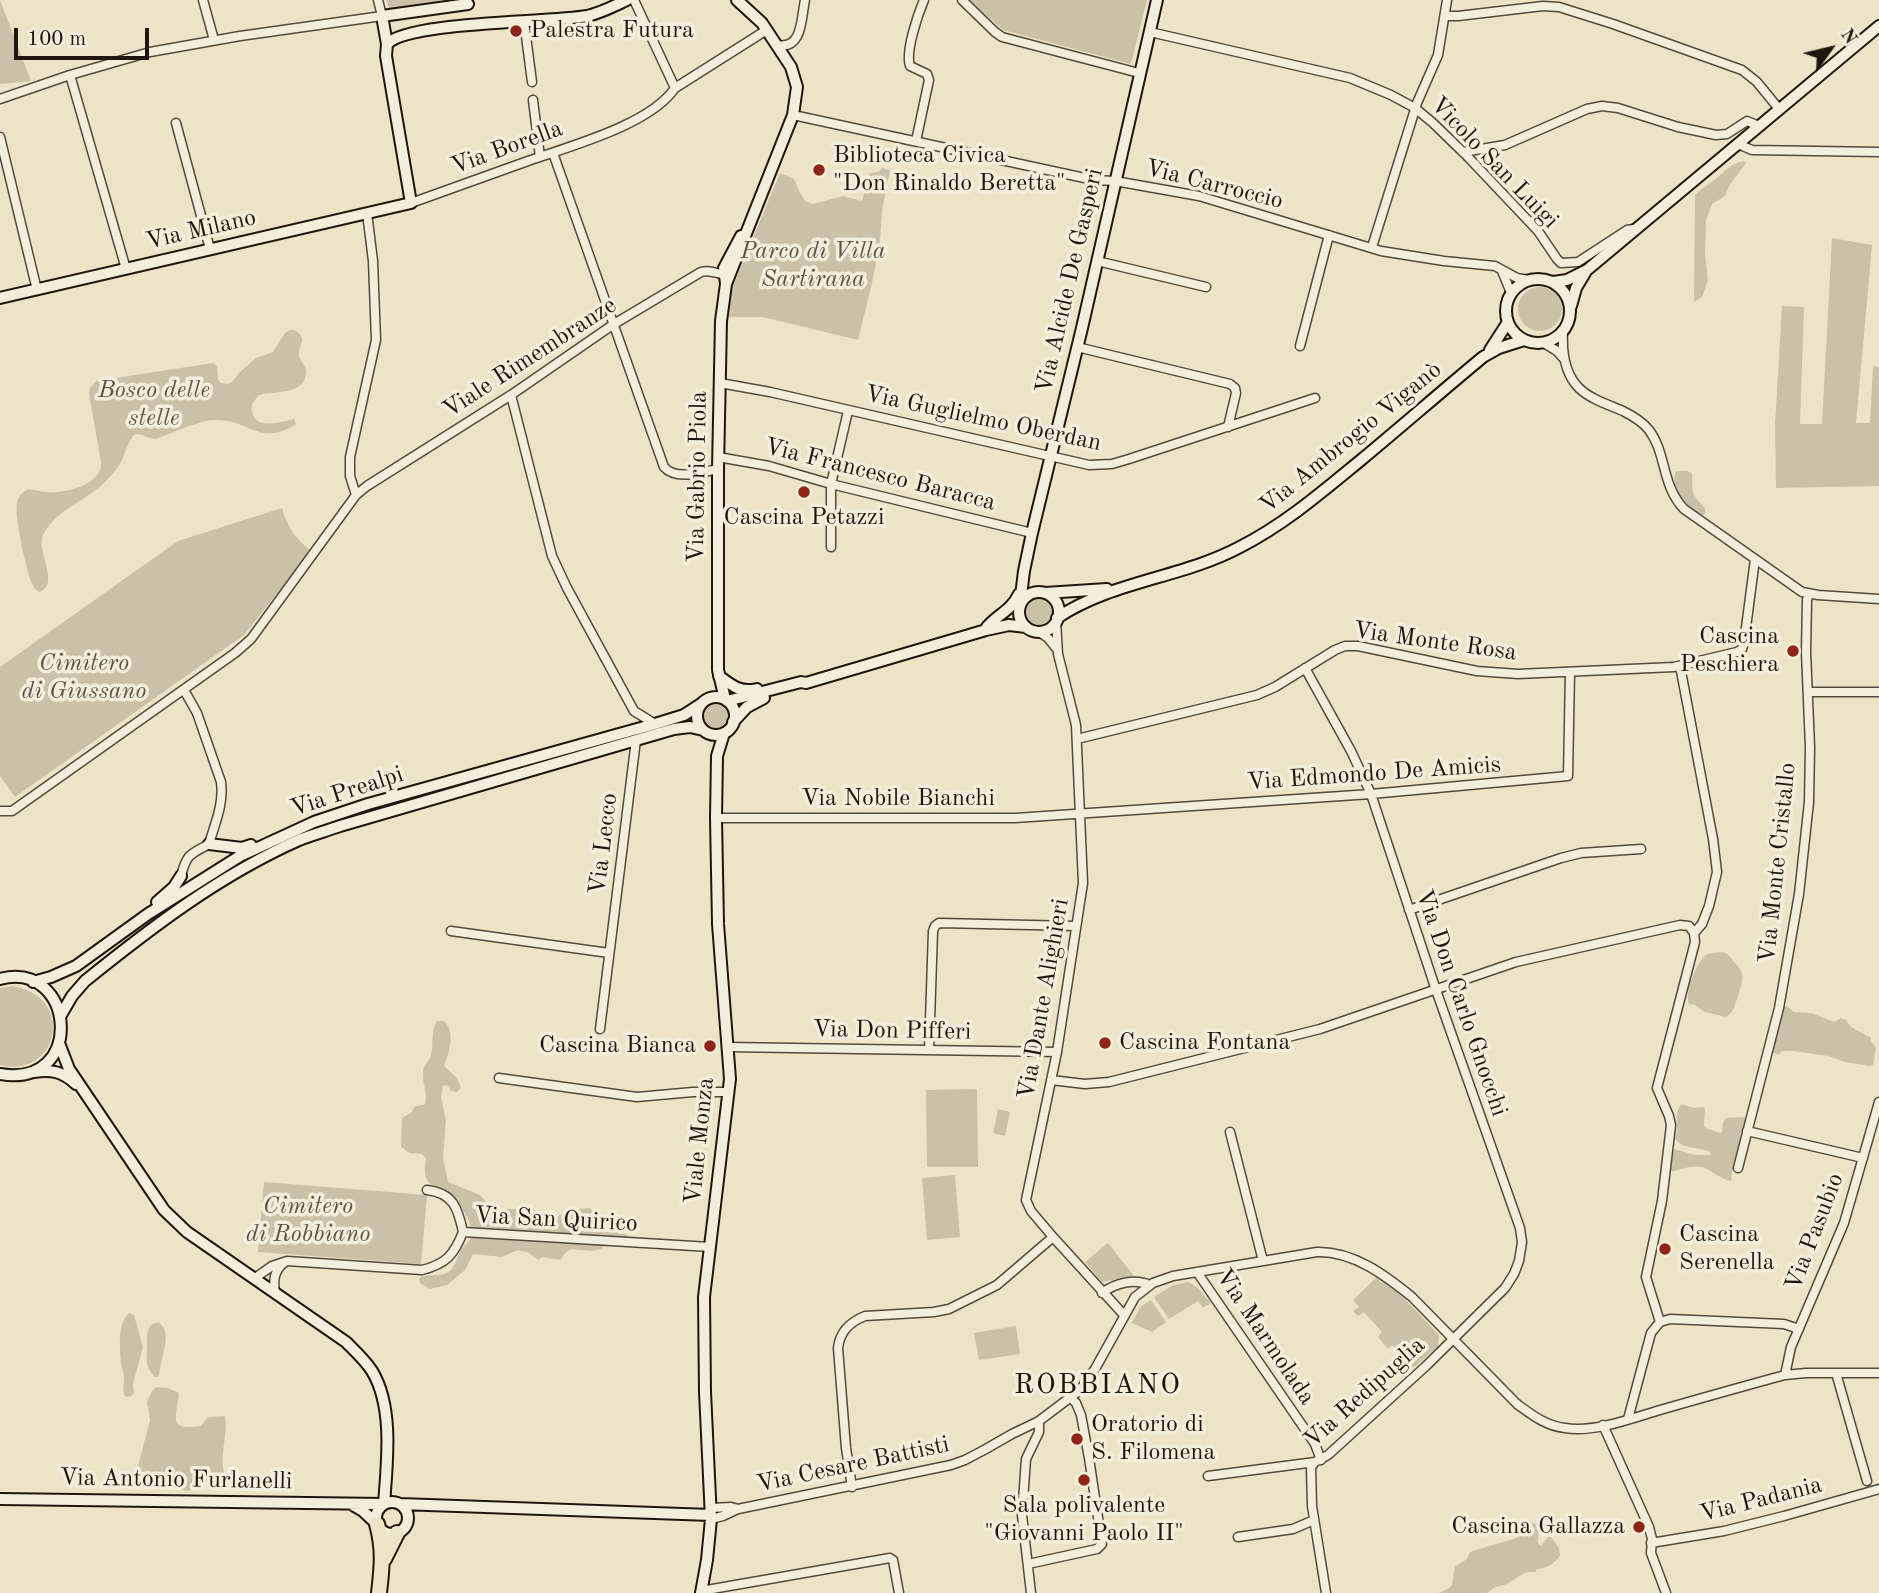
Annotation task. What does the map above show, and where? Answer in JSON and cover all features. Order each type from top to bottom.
[{"type":"highway","points":[[377,1524],[382,1541],[383,1560],[379,1593]]},
{"type":"highway","points":[[383,1560],[397,1533]]},
{"type":"main road","points":[[387,44],[399,36],[469,24],[590,16],[627,0]]},
{"type":"main road","points":[[728,273],[793,115],[796,92],[793,76],[777,45],[756,17],[737,0]]},
{"type":"main road","name":"Via Alcide De Gasperi","points":[[1020,608],[1032,533],[1157,0]]},
{"type":"main road","points":[[411,203],[386,56],[387,44],[382,16],[467,4]]},
{"type":"main road","points":[[467,4],[469,24]]},
{"type":"main road","points":[[467,4],[488,24]]},
{"type":"main road","points":[[756,17],[784,58]]},
{"type":"main road","points":[[1511,293],[1529,280],[1567,280],[1587,270],[1879,26]]},
{"type":"main road","name":"Via Milano","points":[[0,298],[411,203]]},
{"type":"main road","points":[[1544,343],[1563,332],[1570,317],[1576,288],[1587,270]]},
{"type":"main road","name":"Via Gabrio Piola","points":[[726,700],[719,673],[718,463],[721,321],[728,273]]},
{"type":"main road","points":[[1553,282],[1565,293],[1570,309]]},
{"type":"main road","name":"Via Ambrogio Viganò","points":[[1057,620],[1076,606],[1123,587],[1177,573],[1222,556],[1282,523],[1483,357],[1495,344],[1508,322],[1507,302],[1511,293]]},
{"type":"main road","points":[[1508,322],[1524,340]]},
{"type":"main road","name":"Via Ambrogio Viganò","points":[[1483,357],[1499,348],[1524,340],[1544,343]]},
{"type":"main road","points":[[986,629],[1009,625],[1039,632],[1049,629],[1057,620],[1058,606],[1055,600],[1030,584],[1024,571]]},
{"type":"main road","name":"Via Ambrogio Viganò","points":[[1042,592],[1123,587]]},
{"type":"main road","points":[[986,629],[1014,604],[1022,588]]},
{"type":"main road","points":[[806,683],[803,687],[756,701],[743,711],[724,733],[716,735],[705,731],[697,717],[706,701],[716,697],[726,700],[806,683],[986,629],[1009,620],[1028,595],[1042,592]]},
{"type":"main road","points":[[1020,608],[1022,622],[1026,627]]},
{"type":"main road","points":[[719,673],[734,687],[747,691],[785,682],[794,684]]},
{"type":"main road","name":"Via Gabrio Piola","points":[[706,701],[719,673]]},
{"type":"main road","points":[[726,700],[734,712],[733,722]]},
{"type":"main road","name":"Via Prealpi","points":[[61,1015],[85,981],[182,906],[223,880],[300,840],[635,736],[655,724],[684,715],[706,701]]},
{"type":"main road","name":"Via Prealpi","points":[[33,982],[76,966],[148,914],[240,856],[314,822],[350,810],[635,736],[690,727],[705,731]]},
{"type":"main road","name":"Viale Monza","points":[[705,731],[718,756]]},
{"type":"main road","name":"Viale Monza","points":[[701,1592],[708,1560],[711,1518],[704,1297],[730,1073],[718,924],[716,818],[718,756],[724,733]]},
{"type":"main road","points":[[209,844],[242,848],[262,840],[277,838]]},
{"type":"main road","points":[[148,914],[181,876]]},
{"type":"main road","points":[[0,979],[19,978],[33,982],[55,1001],[61,1015],[59,1043],[48,1061],[31,1072]]},
{"type":"main road","points":[[59,1043],[69,1069],[164,1210],[187,1232],[346,1342],[362,1358],[380,1388],[387,1415],[386,1483],[393,1504]]},
{"type":"main road","points":[[0,1074],[21,1075],[45,1070],[59,1072],[85,1093]]},
{"type":"main road","name":"Via Antonio Furlanelli","points":[[0,1499],[393,1504],[711,1518]]},
{"type":"main road","points":[[351,1504],[363,1511],[385,1532],[397,1533],[404,1528],[408,1519],[406,1511],[393,1504],[380,1507],[376,1515],[377,1524]]},
{"type":"main road","name":"Via Antonio Furlanelli","points":[[408,1519],[434,1506]]},
{"type":"street","points":[[203,0],[214,40]]},
{"type":"street","points":[[0,99],[142,54],[214,40],[382,16],[378,0]]},
{"type":"street","points":[[634,0],[675,88]]},
{"type":"street","points":[[784,58],[798,35],[805,0]]},
{"type":"street","points":[[916,141],[929,80],[927,74],[908,63],[924,0]]},
{"type":"street","points":[[962,0],[1002,37],[1139,73]]},
{"type":"street","points":[[1372,247],[1416,108],[1437,55],[1446,0]]},
{"type":"street","points":[[1445,16],[1548,6],[1568,9],[1742,70],[1757,82],[1779,110]]},
{"type":"street","points":[[524,22],[531,82]]},
{"type":"street","name":"Via Borella","points":[[411,203],[616,129],[659,105],[675,88],[765,32]]},
{"type":"street","name":"Vicolo San Luigi","points":[[1150,32],[1350,78],[1416,108],[1538,231],[1557,259],[1566,264],[1578,262],[1627,230],[1636,229]]},
{"type":"street","points":[[777,45],[784,47],[794,43]]},
{"type":"street","points":[[71,75],[126,269]]},
{"type":"street","points":[[533,100],[540,157]]},
{"type":"street","points":[[1462,152],[1505,145],[1587,109],[1602,106],[1716,135],[1727,134],[1747,121],[1759,126]]},
{"type":"street","name":"Via Carroccio","points":[[793,115],[1094,180],[1115,181],[1199,197],[1398,255],[1500,268],[1517,278],[1529,280]]},
{"type":"street","points":[[176,123],[211,249]]},
{"type":"street","points":[[0,137],[37,290]]},
{"type":"street","points":[[1738,144],[1752,150],[1879,152]]},
{"type":"street","points":[[553,153],[664,467],[671,474],[685,474],[718,463]]},
{"type":"street","points":[[356,495],[351,485],[349,467],[376,340],[373,261],[367,213]]},
{"type":"street","points":[[1300,346],[1329,235]]},
{"type":"street","points":[[1097,261],[1206,287]]},
{"type":"street","points":[[1500,268],[1511,293]]},
{"type":"street","name":"Viale Rimembranze","points":[[0,811],[12,811],[184,690],[251,639],[356,495],[372,482],[511,395],[614,324],[701,272],[712,270],[728,273]]},
{"type":"street","points":[[1563,332],[1566,363],[1580,390],[1636,418],[1649,430],[1671,493],[1684,509],[1802,592],[1879,598]]},
{"type":"street","points":[[1544,343],[1557,351],[1566,363]]},
{"type":"street","points":[[1077,347],[1228,383],[1236,390],[1228,427]]},
{"type":"street","name":"Via Guglielmo Oberdan","points":[[720,383],[1089,465],[1112,464],[1315,398]]},
{"type":"street","points":[[511,395],[552,556],[634,711],[655,724]]},
{"type":"street","points":[[831,547],[831,484],[848,411]]},
{"type":"street","name":"Via Francesco Baracca","points":[[718,463],[769,466],[831,484],[1032,533]]},
{"type":"street","name":"Via Monte Rosa","points":[[1077,739],[1251,697],[1275,687],[1335,650],[1352,645],[1477,671],[1518,674],[1681,666],[1737,652],[1742,649],[1755,559]]},
{"type":"street","name":"Via Monte Cristallo","points":[[1738,1168],[1779,1008],[1799,894],[1809,802],[1809,594]]},
{"type":"street","name":"Via Dante Alighieri","points":[[1057,620],[1058,654],[1074,715],[1077,739],[1083,883],[1057,1052],[1026,1200],[1031,1211],[1053,1237],[1124,1315]]},
{"type":"street","name":"Via Dante Alighieri","points":[[1039,632],[1048,638],[1058,654]]},
{"type":"street","points":[[1681,666],[1717,872],[1709,906],[1702,924],[1694,933]]},
{"type":"street","name":"Via Don Carlo Gnocchi","points":[[1306,668],[1371,794],[1522,1238],[1519,1261],[1510,1282],[1454,1339]]},
{"type":"street","name":"Via Edmondo De Amicis","points":[[1080,814],[1371,794],[1568,776],[1570,672]]},
{"type":"street","points":[[181,876],[186,859],[209,844],[222,800],[220,782],[197,713],[184,690]]},
{"type":"street","points":[[1808,692],[1879,692]]},
{"type":"street","name":"Via Lecco","points":[[600,1029],[635,736],[634,711]]},
{"type":"street","name":"Via Nobile Bianchi","points":[[716,818],[1014,818],[1080,814]]},
{"type":"street","points":[[1409,910],[1561,858],[1591,852],[1642,849]]},
{"type":"street","points":[[929,1051],[935,926],[939,923],[1076,926]]},
{"type":"street","points":[[1051,1080],[1085,1084],[1109,1082],[1320,1029],[1516,962],[1680,925],[1689,926],[1694,933],[1695,942],[1657,1088],[1671,1125],[1662,1201],[1646,1277],[1660,1322]]},
{"type":"street","points":[[451,931],[609,953]]},
{"type":"street","name":"Via Don Pifferi","points":[[727,1048],[1057,1052]]},
{"type":"street","points":[[499,1078],[637,1097],[729,1092]]},
{"type":"street","name":"Via Pasubio","points":[[1786,1375],[1790,1352],[1844,1223],[1879,1102]]},
{"type":"street","points":[[1747,1131],[1863,1158]]},
{"type":"street","points":[[1230,1132],[1263,1261]]},
{"type":"street","points":[[427,1190],[444,1194],[452,1200],[458,1210],[463,1232]]},
{"type":"street","name":"Via San Quirico","points":[[288,1261],[422,1270],[437,1266],[449,1258],[458,1246],[463,1232],[710,1247]]},
{"type":"street","points":[[852,1487],[838,1348],[847,1326],[865,1316],[949,1309],[997,1285],[1053,1237]]},
{"type":"street","points":[[1102,1293],[1110,1287],[1123,1284],[1140,1282],[1150,1285],[1166,1278],[1317,1252],[1346,1256],[1378,1272],[1412,1297],[1517,1404],[1535,1417],[1566,1429],[1591,1428],[1628,1419],[1786,1375],[1879,1373]]},
{"type":"street","points":[[255,1278],[272,1266],[288,1261]]},
{"type":"street","points":[[275,1293],[275,1273],[279,1266],[288,1261]]},
{"type":"street","name":"Via Marmolada","points":[[1197,1272],[1315,1444],[1318,1461]]},
{"type":"street","name":"Via Cesare Battisti","points":[[711,1518],[731,1507],[738,1509],[852,1487],[958,1463],[1039,1421],[1080,1390],[1095,1369],[1135,1297],[1150,1285]]},
{"type":"street","points":[[1628,1419],[1651,1333],[1660,1322],[1670,1319],[1788,1324],[1799,1329]]},
{"type":"street","name":"Via Redipuglia","points":[[1325,1593],[1314,1520],[1311,1467],[1454,1339]]},
{"type":"street","points":[[1836,1373],[1867,1481]]},
{"type":"street","points":[[1028,1564],[1100,1547],[1102,1541],[1080,1411],[1071,1398]]},
{"type":"street","points":[[1031,1593],[1022,1521],[1026,1459],[1039,1432],[1039,1421]]},
{"type":"street","points":[[1603,1425],[1649,1527],[1653,1557],[1666,1593]]},
{"type":"street","points":[[1208,1476],[1318,1461]]},
{"type":"street","name":"Via Padania","points":[[1651,1543],[1724,1531],[1879,1489]]},
{"type":"street","points":[[1238,1536],[1293,1530],[1314,1520]]},
{"type":"street","points":[[701,1592],[890,1558],[893,1560],[899,1593]]},
{"type":"green space","points":[[0,0],[31,81],[0,84]]},
{"type":"green space","points":[[387,0],[449,0],[389,10]]},
{"type":"green space","points":[[969,0],[1147,0],[1131,64],[1003,30]]},
{"type":"green space","points":[[1743,161],[1746,163],[1731,182],[1725,196],[1712,204],[1706,220],[1705,254],[1708,280],[1702,297],[1694,302],[1695,195],[1730,167]]},
{"type":"green space","name":"Parco di Villa Sartirana","points":[[882,168],[890,170],[882,211],[880,241],[858,340],[763,317],[728,317],[730,293],[780,173],[794,179],[805,201],[813,204],[843,196],[862,201],[870,173],[878,172]]},
{"type":"green space","points":[[1832,238],[1872,245],[1856,423],[1870,423],[1873,366],[1879,367],[1879,486],[1776,488],[1775,425],[1782,306],[1804,307],[1800,424],[1822,424]]},
{"type":"green space","points":[[1540,287],[1556,293],[1562,309],[1556,325],[1540,331],[1524,325],[1518,309],[1524,293]]},
{"type":"green space","name":"Bosco delle stelle","points":[[295,330],[301,336],[299,355],[306,371],[305,379],[296,388],[259,395],[252,409],[256,420],[260,422],[294,419],[296,424],[284,431],[263,433],[236,423],[213,420],[156,439],[134,435],[120,464],[110,477],[57,517],[44,533],[42,548],[48,582],[39,592],[32,585],[21,541],[17,519],[18,500],[22,493],[28,490],[62,491],[81,486],[96,477],[101,462],[89,394],[96,381],[213,363],[217,367],[218,379],[227,384],[256,358],[273,352],[285,333]]},
{"type":"green space","points":[[1676,471],[1692,473],[1693,492],[1705,508],[1705,514],[1700,516],[1680,496],[1675,485]]},
{"type":"green space","name":"Cimitero di Giussano","points":[[282,508],[293,532],[311,551],[244,635],[15,797],[0,776],[0,667],[178,541]]},
{"type":"green space","points":[[1039,598],[1049,602],[1053,612],[1049,622],[1039,626],[1029,622],[1025,612],[1029,602]]},
{"type":"green space","points":[[715,701],[726,705],[730,716],[726,727],[715,731],[704,727],[700,716],[704,705]]},
{"type":"green space","points":[[1722,952],[1730,956],[1742,976],[1742,985],[1734,1007],[1726,1017],[1705,1012],[1689,1004],[1688,999],[1698,965],[1705,956]]},
{"type":"green space","points":[[13,986],[33,993],[46,1006],[52,1020],[52,1036],[46,1050],[35,1061],[20,1066],[0,1065],[0,988]]},
{"type":"green space","points":[[1784,1006],[1794,1012],[1811,1013],[1834,1022],[1841,1018],[1846,1020],[1851,1027],[1871,1038],[1876,1048],[1873,1065],[1794,1051],[1782,1051],[1778,1055],[1771,1051],[1780,1009]]},
{"type":"green space","points":[[437,1021],[444,1021],[450,1031],[444,1066],[457,1078],[461,1088],[457,1092],[451,1091],[448,1086],[443,1085],[441,1097],[446,1120],[443,1158],[448,1182],[480,1195],[488,1204],[499,1209],[533,1209],[553,1220],[567,1210],[590,1208],[627,1235],[630,1245],[624,1247],[610,1242],[601,1249],[572,1249],[560,1260],[543,1257],[538,1260],[529,1253],[518,1250],[502,1257],[473,1254],[465,1270],[447,1285],[430,1289],[420,1283],[419,1278],[444,1274],[451,1270],[471,1237],[467,1216],[457,1202],[441,1187],[427,1180],[426,1158],[401,1147],[402,1118],[412,1112],[414,1107],[425,1104],[423,1071],[431,1055]]},
{"type":"green space","points":[[977,1089],[978,1167],[927,1167],[926,1090]]},
{"type":"green space","points":[[1681,1104],[1705,1108],[1704,1126],[1720,1133],[1726,1118],[1744,1117],[1749,1120],[1747,1131],[1740,1133],[1742,1154],[1734,1162],[1731,1181],[1701,1167],[1688,1167],[1672,1172],[1670,1166],[1674,1149],[1695,1155],[1711,1155],[1708,1151],[1686,1146],[1675,1139],[1677,1113]]},
{"type":"green space","points":[[998,1109],[1010,1112],[1005,1136],[993,1133]]},
{"type":"green space","points":[[955,1175],[960,1237],[927,1240],[922,1178]]},
{"type":"green space","name":"Cimitero di Robbiano","points":[[264,1182],[427,1195],[421,1264],[258,1252]]},
{"type":"green space","points":[[1108,1243],[1134,1276],[1102,1282],[1085,1262]]},
{"type":"green space","points":[[1376,1278],[1396,1290],[1439,1335],[1438,1346],[1410,1371],[1406,1367],[1410,1363],[1392,1345],[1388,1349],[1378,1337],[1382,1332],[1364,1312],[1358,1316],[1353,1311],[1359,1307],[1353,1300]]},
{"type":"green space","points":[[1188,1282],[1197,1287],[1211,1303],[1203,1308],[1198,1301],[1169,1319],[1154,1297],[1173,1285]]},
{"type":"green space","points":[[1151,1300],[1166,1322],[1152,1332],[1132,1323],[1140,1307]]},
{"type":"green space","points":[[129,1313],[134,1315],[143,1347],[133,1384],[134,1393],[126,1397],[123,1389],[120,1337],[123,1323]]},
{"type":"green space","points":[[159,1322],[165,1331],[166,1340],[159,1375],[155,1377],[147,1362],[147,1337],[149,1327]]},
{"type":"green space","points":[[1016,1326],[1020,1354],[979,1360],[974,1333]]},
{"type":"green space","points":[[156,1387],[179,1393],[176,1421],[183,1427],[201,1426],[208,1417],[225,1416],[224,1489],[218,1489],[209,1482],[188,1491],[154,1489],[143,1484],[145,1472],[136,1474],[150,1420],[147,1402]]},
{"type":"green space","points":[[1530,1522],[1538,1525],[1538,1544],[1541,1546],[1551,1537],[1559,1548],[1560,1556],[1553,1563],[1535,1572],[1526,1572],[1487,1593],[1438,1593],[1451,1587],[1455,1567],[1467,1559],[1470,1552],[1516,1538]]},
{"type":"place","name":"Palestra Futura","points":[[516,31]]},
{"type":"place","name":"Biblioteca Civica \"Don Rinaldo Beretta\"","points":[[819,170]]},
{"type":"place","name":"Cascina Petazzi","points":[[804,492]]},
{"type":"place","name":"Cascina Peschiera","points":[[1793,651]]},
{"type":"place","name":"Cascina Fontana","points":[[1105,1043]]},
{"type":"place","name":"Cascina Bianca","points":[[710,1046]]},
{"type":"place","name":"Cascina Serenella","points":[[1665,1249]]},
{"type":"place","name":"Oratorio di S. Filomena","points":[[1077,1439]]},
{"type":"place","name":"Sala polivalente \"Giovanni Paolo II\"","points":[[1084,1480]]},
{"type":"place","name":"Cascina Gallazza","points":[[1639,1527]]},
{"type":"district","name":"ROBBIANO","points":[[1098,1386]]}]
